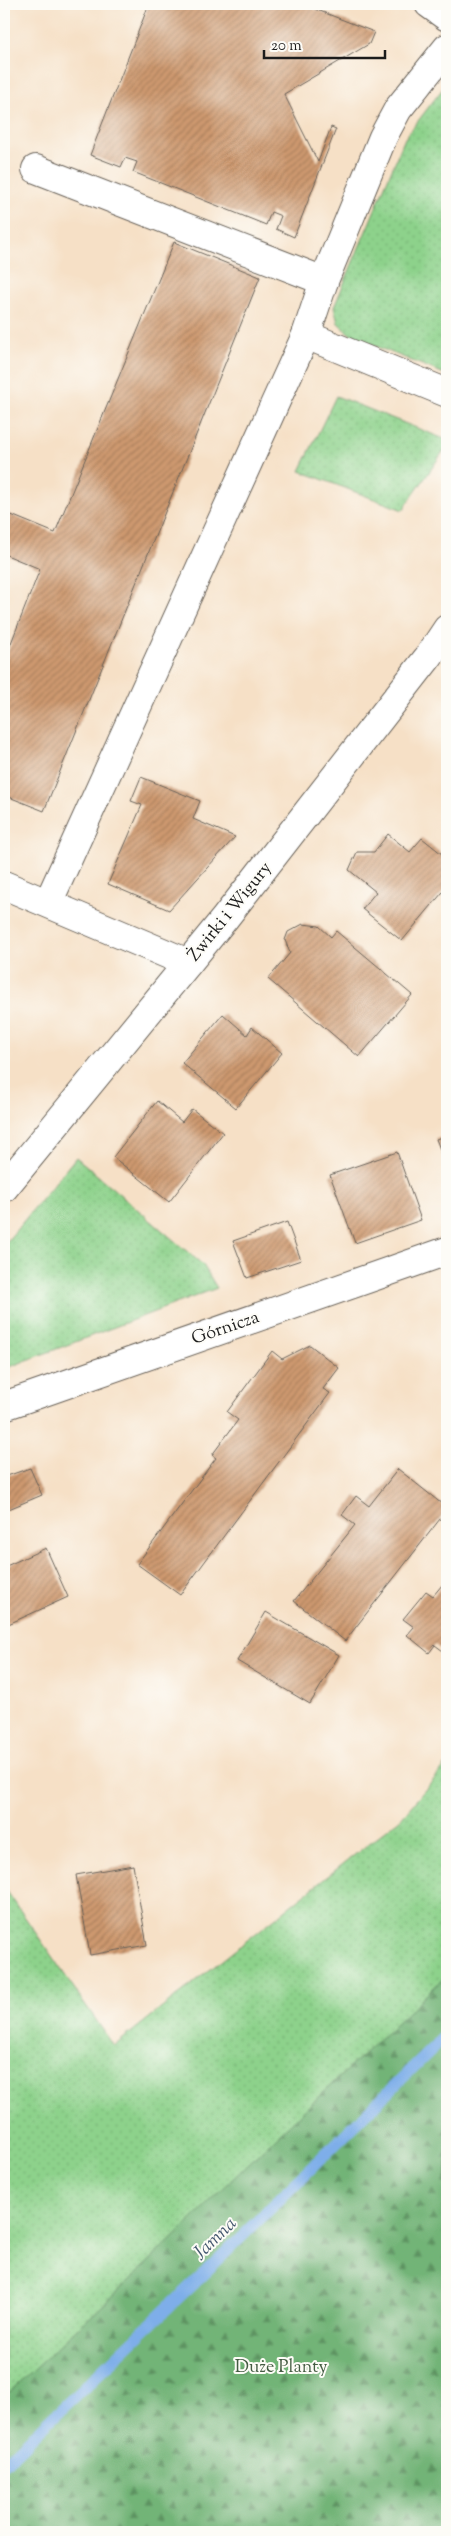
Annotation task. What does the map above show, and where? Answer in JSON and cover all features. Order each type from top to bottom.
[{"type":"street","points":[[428,4],[447,17]]},
{"type":"street","points":[[48,902],[306,335],[324,281],[383,137],[398,109],[447,48]]},
{"type":"street","points":[[36,169],[324,281]]},
{"type":"street","points":[[306,335],[447,393]]},
{"type":"street","name":"Żwirki i Wigury","points":[[4,1188],[300,823],[447,629]]},
{"type":"street","points":[[4,885],[48,902],[188,963]]},
{"type":"street","name":"Górnicza","points":[[4,1406],[447,1251]]},
{"type":"green space","points":[[447,83],[447,375],[353,337],[338,323],[334,307],[405,138]]},
{"type":"green space","points":[[336,396],[447,440],[447,446],[403,510],[300,471]]},
{"type":"green space","points":[[76,1157],[203,1265],[217,1288],[4,1369],[4,1245]]},
{"type":"green space","points":[[447,1764],[447,2532],[4,2532],[4,1887],[114,2046],[401,1818]]},
{"type":"green space","name":"Duże Planty","points":[[447,1975],[447,2532],[4,2532],[4,2397],[129,2281],[253,2159]]},
{"type":"building","points":[[149,4],[302,4],[374,32],[369,44],[284,94],[318,162],[331,127],[336,129],[294,237],[276,229],[281,216],[271,212],[266,225],[133,172],[137,162],[125,158],[121,167],[90,155]]},
{"type":"building","points":[[174,242],[260,277],[44,811],[4,795],[4,661],[40,569],[4,554],[4,512],[55,533]]},
{"type":"building","points":[[141,777],[200,801],[193,819],[235,837],[169,910],[108,884],[142,805],[131,801]]},
{"type":"building","points":[[388,834],[410,852],[422,838],[447,858],[447,887],[402,941],[362,909],[376,892],[349,870],[357,852],[374,852]]},
{"type":"building","points":[[303,924],[319,926],[331,937],[336,931],[412,995],[359,1057],[268,979],[290,953],[285,940],[288,932]]},
{"type":"building","points":[[223,1014],[247,1035],[252,1027],[282,1053],[236,1108],[182,1063]]},
{"type":"building","points":[[157,1101],[182,1122],[192,1109],[223,1133],[169,1202],[113,1157]]},
{"type":"building","points":[[447,1135],[447,1167],[436,1139]]},
{"type":"building","points":[[397,1152],[421,1220],[355,1243],[330,1175]]},
{"type":"building","points":[[287,1222],[301,1260],[247,1278],[233,1241]]},
{"type":"building","points":[[310,1345],[339,1368],[323,1389],[330,1393],[180,1595],[137,1564],[216,1458],[212,1455],[238,1420],[227,1412],[272,1351],[282,1359]]},
{"type":"building","points":[[30,1468],[42,1495],[4,1511],[4,1477]]},
{"type":"building","points":[[398,1469],[447,1508],[447,1510],[345,1641],[294,1601],[355,1525],[342,1515],[356,1496],[369,1506]]},
{"type":"building","points":[[46,1548],[68,1597],[4,1626],[4,1567]]},
{"type":"building","points":[[447,1579],[447,1654],[435,1645],[429,1653],[407,1635],[414,1627],[403,1619],[426,1591],[433,1596]]},
{"type":"building","points":[[266,1612],[339,1655],[310,1704],[237,1661]]},
{"type":"building","points":[[133,1865],[147,1945],[90,1955],[76,1875]]},
{"type":"waterway","name":"Jamna","points":[[4,2464],[223,2255],[447,2034]]}]
